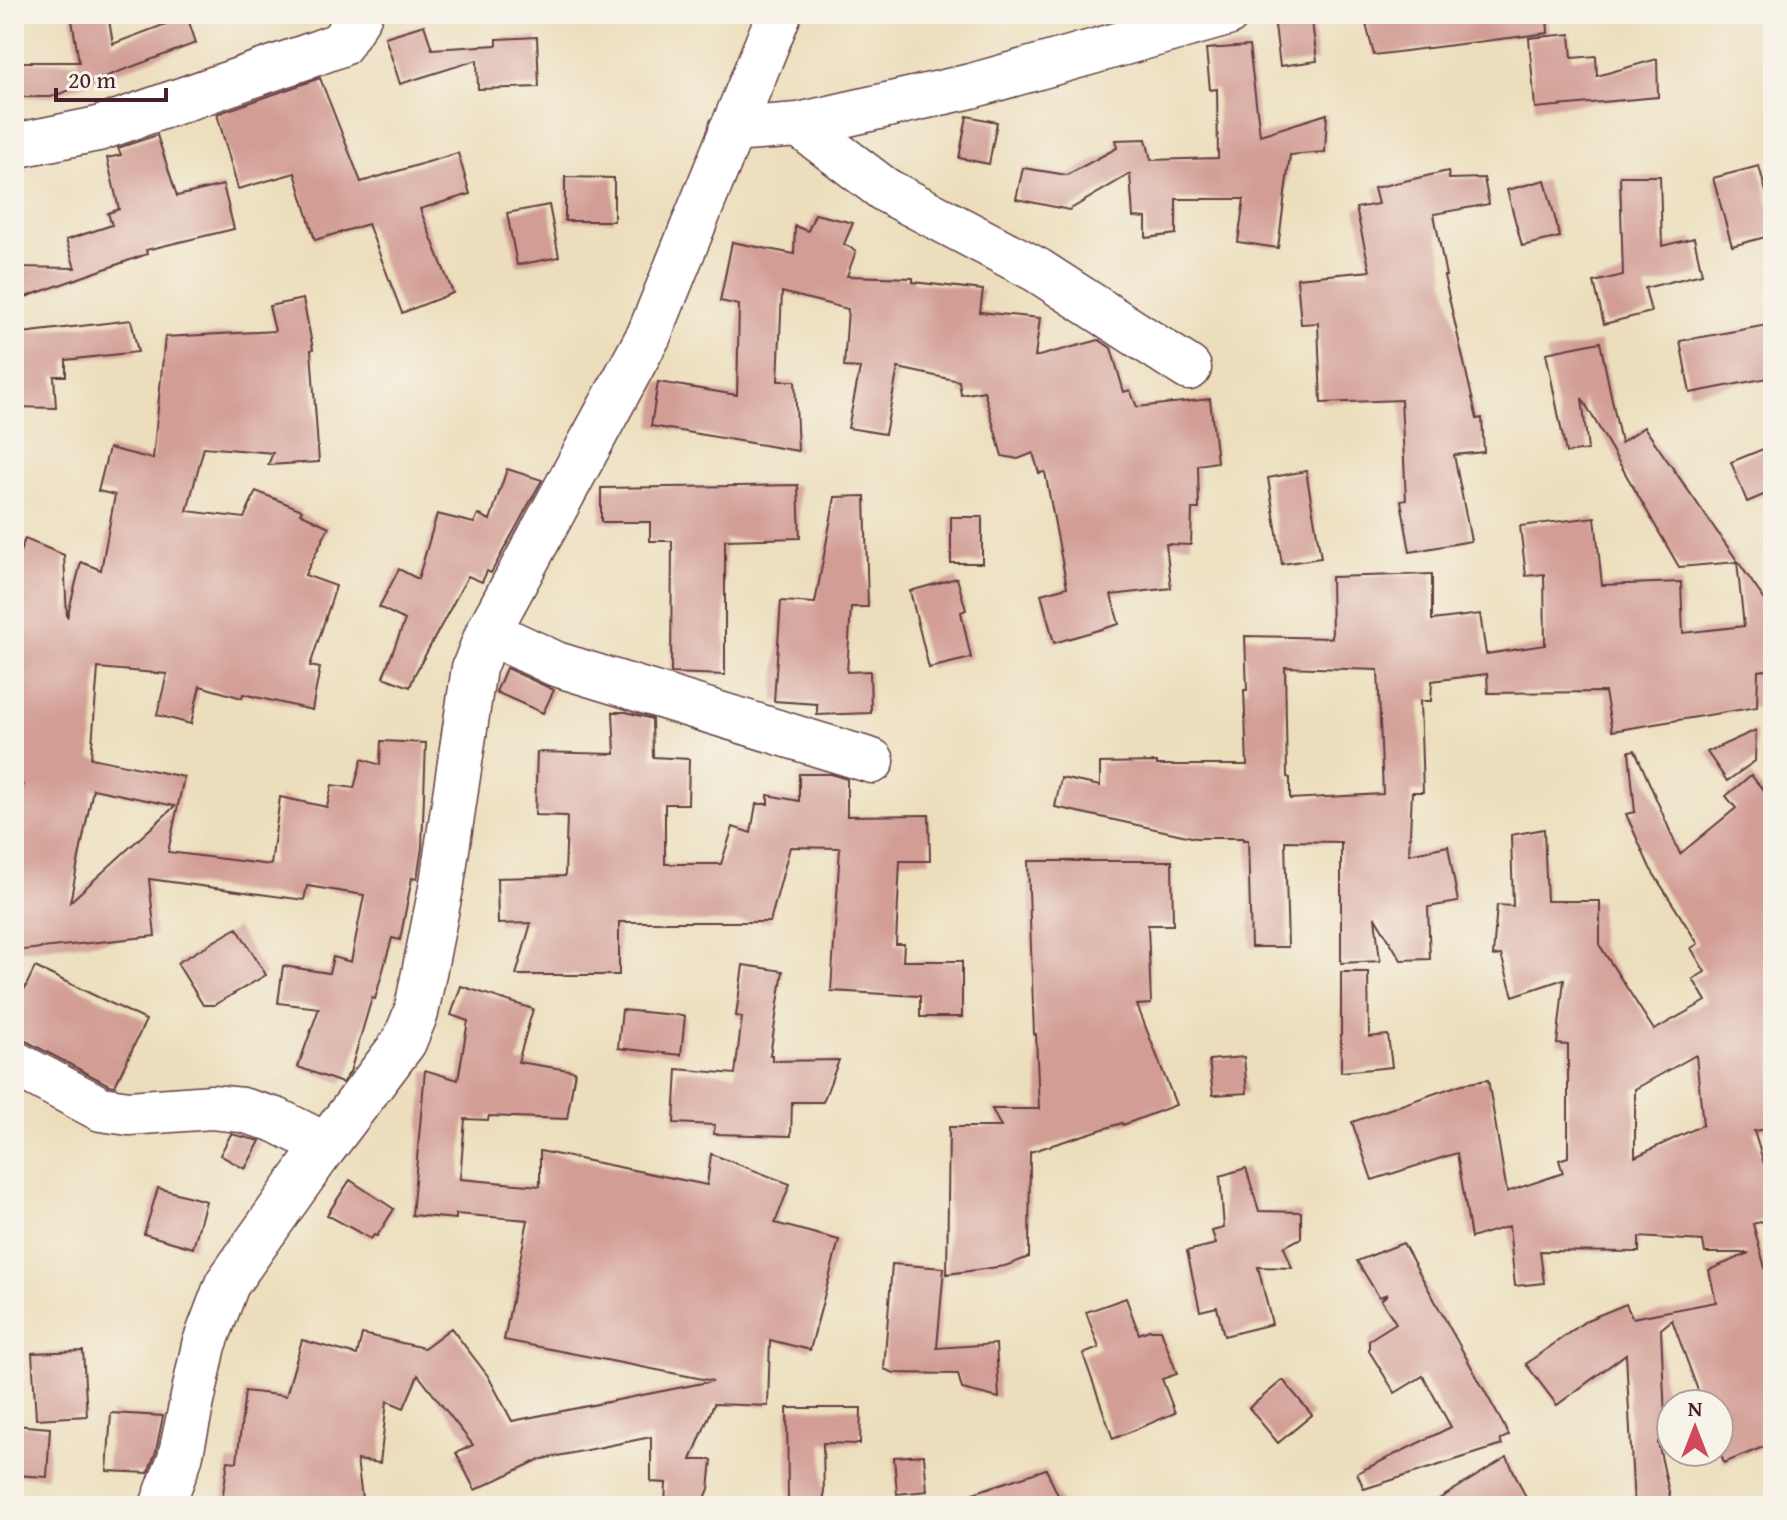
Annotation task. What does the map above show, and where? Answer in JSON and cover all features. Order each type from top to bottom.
[{"type":"street","points":[[14,146],[98,129],[341,44],[360,14]]},
{"type":"street","points":[[162,1506],[180,1458],[204,1345],[227,1284],[404,1042],[416,1013],[442,883],[474,668],[488,632],[649,335],[779,14]]},
{"type":"street","points":[[731,130],[799,125],[971,86],[1227,14]]},
{"type":"street","points":[[799,125],[885,190],[1037,270],[1189,368]]},
{"type":"street","points":[[488,632],[556,664],[872,761]]},
{"type":"street","points":[[14,1063],[101,1109],[129,1113],[212,1107],[242,1110],[276,1120],[326,1145]]},
{"type":"building","points":[[71,14],[108,14],[113,44],[187,16],[196,43],[51,97],[15,97],[15,62],[79,62]]},
{"type":"building","points":[[1311,14],[1317,61],[1280,66],[1274,17]]},
{"type":"building","points":[[1407,14],[1547,14],[1548,33],[1374,55],[1366,24]]},
{"type":"building","points":[[424,25],[432,49],[497,45],[497,39],[537,37],[539,87],[478,89],[477,60],[400,84],[385,37]]},
{"type":"building","points":[[1570,34],[1572,58],[1596,56],[1597,76],[1657,59],[1658,97],[1535,108],[1529,38]]},
{"type":"building","points":[[1249,46],[1260,135],[1327,114],[1325,152],[1290,155],[1278,248],[1238,242],[1244,199],[1176,199],[1176,234],[1146,238],[1146,218],[1133,217],[1130,174],[1069,210],[1016,199],[1023,168],[1067,175],[1117,148],[1115,140],[1146,139],[1151,160],[1218,158],[1217,89],[1210,90],[1206,49]]},
{"type":"building","points":[[320,78],[361,182],[458,153],[470,194],[420,209],[453,293],[402,313],[368,224],[315,240],[295,173],[238,189],[217,114]]},
{"type":"building","points":[[967,116],[997,122],[989,164],[959,158]]},
{"type":"building","points":[[157,135],[177,196],[223,185],[234,229],[146,250],[147,254],[14,301],[14,267],[75,268],[66,240],[112,225],[108,213],[119,209],[107,158],[121,155],[118,148]]},
{"type":"building","points":[[1759,166],[1773,218],[1773,235],[1732,246],[1713,178]]},
{"type":"building","points":[[1448,171],[1449,179],[1484,178],[1489,204],[1434,214],[1444,276],[1477,419],[1482,418],[1484,452],[1454,455],[1471,541],[1410,552],[1401,501],[1406,500],[1401,400],[1321,403],[1318,323],[1301,324],[1297,278],[1370,271],[1356,208],[1378,204],[1374,188]]},
{"type":"building","points":[[1620,176],[1660,176],[1662,246],[1694,238],[1702,274],[1645,288],[1651,312],[1604,324],[1594,282],[1623,275]]},
{"type":"building","points":[[565,177],[614,178],[614,221],[565,221]]},
{"type":"building","points":[[1545,180],[1560,237],[1522,246],[1507,190]]},
{"type":"building","points":[[549,205],[559,257],[517,265],[507,213]]},
{"type":"building","points":[[815,214],[853,223],[844,244],[856,251],[847,276],[913,278],[913,282],[983,290],[980,312],[1040,318],[1035,357],[1099,340],[1111,348],[1124,392],[1130,390],[1137,407],[1210,399],[1217,462],[1198,465],[1199,509],[1192,509],[1191,545],[1166,544],[1171,588],[1111,595],[1119,624],[1054,643],[1041,594],[1067,587],[1045,472],[1039,473],[1033,453],[1018,459],[1002,456],[984,391],[961,395],[959,381],[898,368],[885,434],[848,428],[860,368],[844,367],[848,309],[782,292],[778,381],[795,381],[798,451],[651,426],[658,382],[737,395],[739,305],[720,301],[732,242],[794,254],[795,226],[808,231]]},
{"type":"building","points":[[303,299],[313,349],[319,462],[268,465],[273,453],[204,447],[187,511],[244,518],[256,491],[302,510],[300,513],[329,527],[305,575],[336,586],[310,666],[320,668],[312,710],[243,694],[242,698],[200,686],[191,724],[157,715],[167,674],[98,668],[91,758],[184,777],[168,852],[271,865],[280,797],[327,807],[332,785],[354,788],[362,759],[380,765],[381,741],[426,743],[422,847],[417,879],[412,878],[400,940],[392,938],[350,1072],[342,1083],[298,1067],[319,1008],[278,1003],[283,966],[329,973],[333,957],[351,962],[364,895],[307,886],[304,900],[149,879],[155,936],[14,951],[14,829],[23,785],[14,783],[14,567],[25,539],[64,555],[67,618],[81,562],[101,570],[115,495],[98,491],[109,448],[153,459],[165,337],[275,331],[269,306]],"holes":[[[93,789],[175,806],[70,902]]]},
{"type":"building","points":[[131,320],[138,352],[66,360],[66,376],[54,376],[56,408],[14,407],[14,334]]},
{"type":"building","points":[[1773,324],[1773,377],[1690,393],[1680,341]]},
{"type":"building","points":[[1600,342],[1621,443],[1644,427],[1773,612],[1773,669],[1758,671],[1757,707],[1612,731],[1605,692],[1488,693],[1487,674],[1432,681],[1431,701],[1420,701],[1423,792],[1412,792],[1409,854],[1448,846],[1458,902],[1428,907],[1430,959],[1401,960],[1375,917],[1380,961],[1341,963],[1341,842],[1285,841],[1288,947],[1251,947],[1248,840],[1196,838],[1055,807],[1061,778],[1100,786],[1100,763],[1247,765],[1245,636],[1332,638],[1331,577],[1432,574],[1432,620],[1480,614],[1486,654],[1545,645],[1544,574],[1526,576],[1520,526],[1595,517],[1602,585],[1681,582],[1683,633],[1744,626],[1737,562],[1679,567],[1582,398],[1588,450],[1566,453],[1546,353]],"holes":[[[1285,667],[1378,670],[1383,794],[1290,799]]]},
{"type":"building","points":[[1773,445],[1773,491],[1747,502],[1731,462]]},
{"type":"building","points":[[507,469],[542,480],[491,573],[487,571],[482,582],[468,576],[410,687],[383,677],[405,620],[379,607],[399,569],[418,579],[437,514],[474,523],[478,514],[490,520]]},
{"type":"building","points":[[1306,471],[1321,558],[1282,564],[1268,478]]},
{"type":"building","points":[[798,485],[800,538],[725,540],[725,675],[671,673],[672,541],[650,541],[650,522],[601,522],[601,488]]},
{"type":"building","points":[[865,496],[868,607],[851,607],[847,672],[870,671],[871,713],[817,715],[817,704],[774,701],[781,601],[815,603],[835,497]]},
{"type":"building","points":[[951,517],[982,517],[982,563],[951,563]]},
{"type":"building","points":[[957,578],[966,610],[961,612],[971,658],[929,668],[910,591]]},
{"type":"building","points":[[506,668],[554,690],[543,713],[496,692]]},
{"type":"building","points":[[613,712],[652,719],[653,757],[689,759],[688,804],[665,804],[665,864],[721,864],[733,827],[751,833],[756,804],[768,804],[768,795],[799,801],[799,774],[831,774],[847,779],[847,816],[929,815],[930,861],[900,861],[896,944],[904,944],[903,961],[962,961],[962,1017],[920,1017],[920,996],[831,991],[840,848],[790,847],[770,922],[619,922],[619,975],[516,975],[531,923],[498,924],[497,878],[565,876],[567,816],[535,815],[537,752],[615,754]]},
{"type":"building","points":[[1756,730],[1755,761],[1727,781],[1707,752]]},
{"type":"building","points":[[1635,750],[1680,854],[1736,808],[1726,796],[1751,775],[1773,802],[1773,1128],[1754,1131],[1773,1193],[1773,1218],[1753,1224],[1773,1297],[1773,1443],[1735,1459],[1735,1388],[1697,1388],[1672,1320],[1661,1329],[1664,1388],[1655,1388],[1655,1468],[1664,1468],[1672,1506],[1634,1506],[1626,1354],[1557,1405],[1526,1364],[1587,1320],[1626,1304],[1632,1318],[1716,1302],[1709,1270],[1749,1253],[1705,1253],[1703,1241],[1639,1237],[1639,1252],[1540,1251],[1544,1283],[1515,1286],[1509,1226],[1471,1238],[1457,1153],[1372,1180],[1352,1122],[1462,1084],[1488,1080],[1507,1192],[1563,1173],[1559,1160],[1568,1157],[1568,1045],[1557,1044],[1564,979],[1513,996],[1501,955],[1493,956],[1497,905],[1513,906],[1511,835],[1544,829],[1547,901],[1600,901],[1600,946],[1654,1030],[1706,1001],[1693,979],[1705,972],[1691,948],[1698,944],[1650,868],[1626,814],[1635,812],[1629,751]],"holes":[[[1696,1055],[1703,1125],[1635,1157],[1635,1089]]]},
{"type":"building","points":[[1028,861],[1172,861],[1173,925],[1148,925],[1151,1004],[1137,1005],[1176,1105],[1123,1125],[1030,1152],[1029,1257],[1005,1266],[947,1274],[949,1127],[1001,1127],[992,1109],[1039,1109]]},
{"type":"building","points":[[237,928],[266,975],[214,1005],[203,1005],[177,963]]},
{"type":"building","points":[[743,965],[783,971],[770,1055],[772,1061],[839,1060],[823,1102],[792,1102],[791,1136],[714,1134],[715,1125],[674,1123],[677,1069],[735,1074],[742,1017],[736,1016]]},
{"type":"building","points":[[35,967],[146,1020],[115,1086],[26,1041],[14,1038],[14,1011]]},
{"type":"building","points":[[1341,972],[1368,972],[1369,1037],[1388,1035],[1392,1067],[1341,1072]]},
{"type":"building","points":[[461,986],[533,1009],[518,1062],[575,1071],[567,1119],[489,1116],[488,1120],[465,1119],[460,1179],[540,1186],[540,1151],[707,1185],[711,1154],[790,1184],[775,1223],[839,1240],[810,1350],[770,1340],[768,1406],[714,1404],[691,1460],[712,1460],[709,1489],[702,1506],[665,1506],[666,1483],[651,1482],[651,1437],[538,1460],[475,1490],[456,1453],[473,1445],[418,1375],[404,1408],[387,1401],[380,1463],[357,1460],[363,1506],[221,1506],[228,1461],[237,1462],[245,1391],[286,1396],[302,1340],[357,1355],[362,1334],[424,1348],[451,1328],[488,1376],[512,1421],[713,1381],[504,1340],[528,1220],[456,1214],[456,1219],[412,1215],[425,1070],[458,1080],[468,1021],[451,1015]]},
{"type":"building","points":[[622,1010],[685,1016],[681,1055],[618,1048]]},
{"type":"building","points":[[1244,1057],[1247,1093],[1213,1095],[1209,1060]]},
{"type":"building","points":[[231,1134],[260,1141],[245,1169],[220,1155]]},
{"type":"building","points":[[1246,1168],[1259,1211],[1301,1212],[1301,1238],[1284,1247],[1292,1268],[1258,1267],[1272,1324],[1224,1336],[1217,1307],[1200,1311],[1187,1251],[1216,1244],[1212,1231],[1224,1228],[1220,1176]]},
{"type":"building","points":[[350,1180],[394,1209],[377,1236],[371,1239],[327,1215]]},
{"type":"building","points":[[158,1188],[206,1201],[193,1248],[144,1234]]},
{"type":"building","points":[[1403,1243],[1509,1435],[1500,1440],[1502,1445],[1364,1489],[1357,1473],[1451,1427],[1423,1376],[1395,1393],[1369,1351],[1369,1340],[1396,1323],[1381,1300],[1388,1294],[1379,1297],[1357,1261]]},
{"type":"building","points":[[892,1264],[944,1268],[937,1348],[996,1344],[999,1398],[962,1389],[958,1374],[894,1373],[884,1369]]},
{"type":"building","points":[[1126,1298],[1139,1334],[1161,1330],[1177,1374],[1162,1379],[1175,1413],[1113,1439],[1083,1354],[1099,1348],[1086,1312]]},
{"type":"building","points":[[83,1351],[87,1416],[36,1419],[32,1353]]},
{"type":"building","points":[[1283,1380],[1312,1415],[1278,1443],[1249,1408]]},
{"type":"building","points":[[787,1408],[861,1408],[860,1444],[823,1443],[824,1499],[788,1500]]},
{"type":"building","points":[[111,1413],[163,1416],[148,1473],[107,1471]]},
{"type":"building","points":[[14,1425],[50,1428],[47,1477],[14,1475]]},
{"type":"building","points":[[924,1455],[927,1491],[897,1494],[894,1457]]},
{"type":"building","points":[[1507,1457],[1530,1506],[1428,1506]]},
{"type":"building","points":[[1046,1469],[1063,1506],[953,1506],[952,1500]]}]
